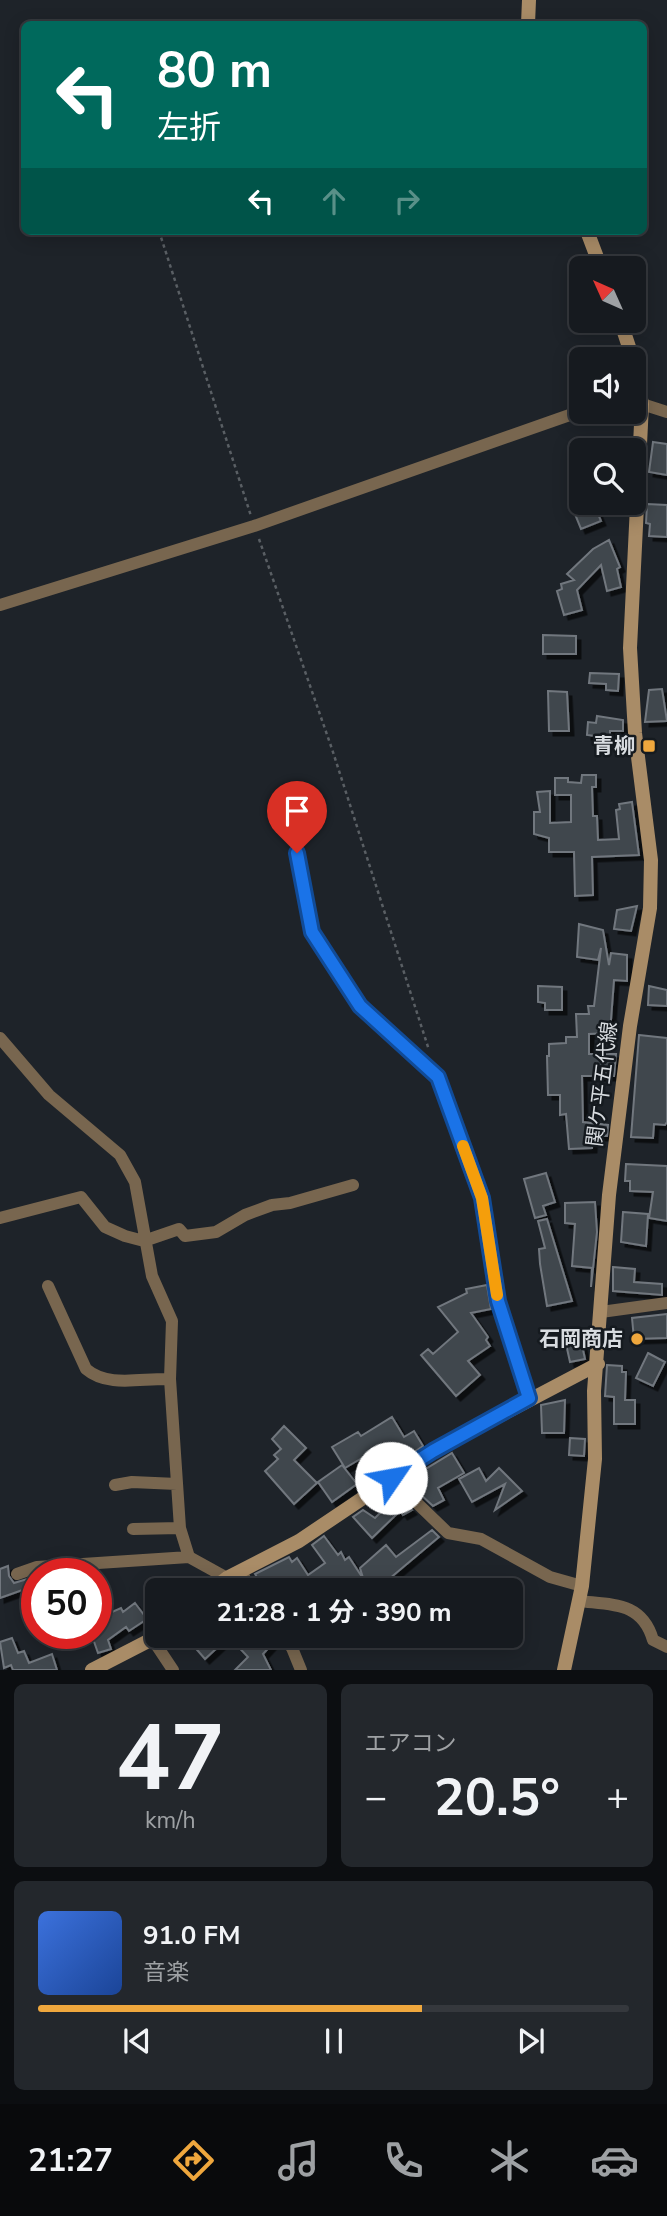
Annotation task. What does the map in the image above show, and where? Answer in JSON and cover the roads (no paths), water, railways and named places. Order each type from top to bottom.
[{"type":"main road","points":[[528,21],[529,0]]},
{"type":"main road","points":[[589,235],[596,256]]},
{"type":"main road","name":"関ケ平五代線","points":[[564,1670],[582,1586],[595,1459],[594,1391],[609,1195],[629,1026],[650,908],[651,860],[635,733],[629,649],[637,424]]},
{"type":"main road","points":[[227,1578],[299,1541],[433,1451],[529,1398],[598,1364]]},
{"type":"main road","points":[[92,1670],[145,1643]]},
{"type":"street","points":[[646,400],[667,412]]},
{"type":"street","points":[[0,605],[254,526],[569,415]]},
{"type":"street","points":[[297,853],[312,932],[360,1006],[438,1077],[482,1198],[498,1301],[529,1398]]},
{"type":"street","points":[[0,1038],[49,1095],[120,1155],[135,1182],[152,1276],[172,1321],[170,1378],[180,1528],[189,1557]]},
{"type":"street","points":[[0,1218],[81,1197],[105,1227],[144,1241],[179,1229],[185,1236],[216,1232],[245,1215],[272,1205],[290,1203],[353,1185]]},
{"type":"street","points":[[48,1286],[86,1369],[97,1379],[112,1382],[134,1378],[170,1378]]},
{"type":"street","points":[[601,1312],[667,1303]]},
{"type":"street","points":[[391,1478],[448,1533],[481,1539],[550,1577],[582,1586]]},
{"type":"street","points":[[116,1485],[132,1482],[177,1484]]},
{"type":"street","points":[[133,1529],[180,1528]]},
{"type":"street","points":[[17,1574],[37,1567],[189,1557],[227,1578]]},
{"type":"street","points":[[241,1571],[244,1578]]},
{"type":"street","points":[[579,1601],[633,1610],[648,1620],[653,1640],[667,1647]]},
{"type":"street","points":[[161,1648],[173,1670]]},
{"type":"street","points":[[292,1648],[301,1670]]},
{"type":"place","name":"青柳","points":[[649,746]]},
{"type":"place","name":"石岡商店","points":[[637,1339]]}]
